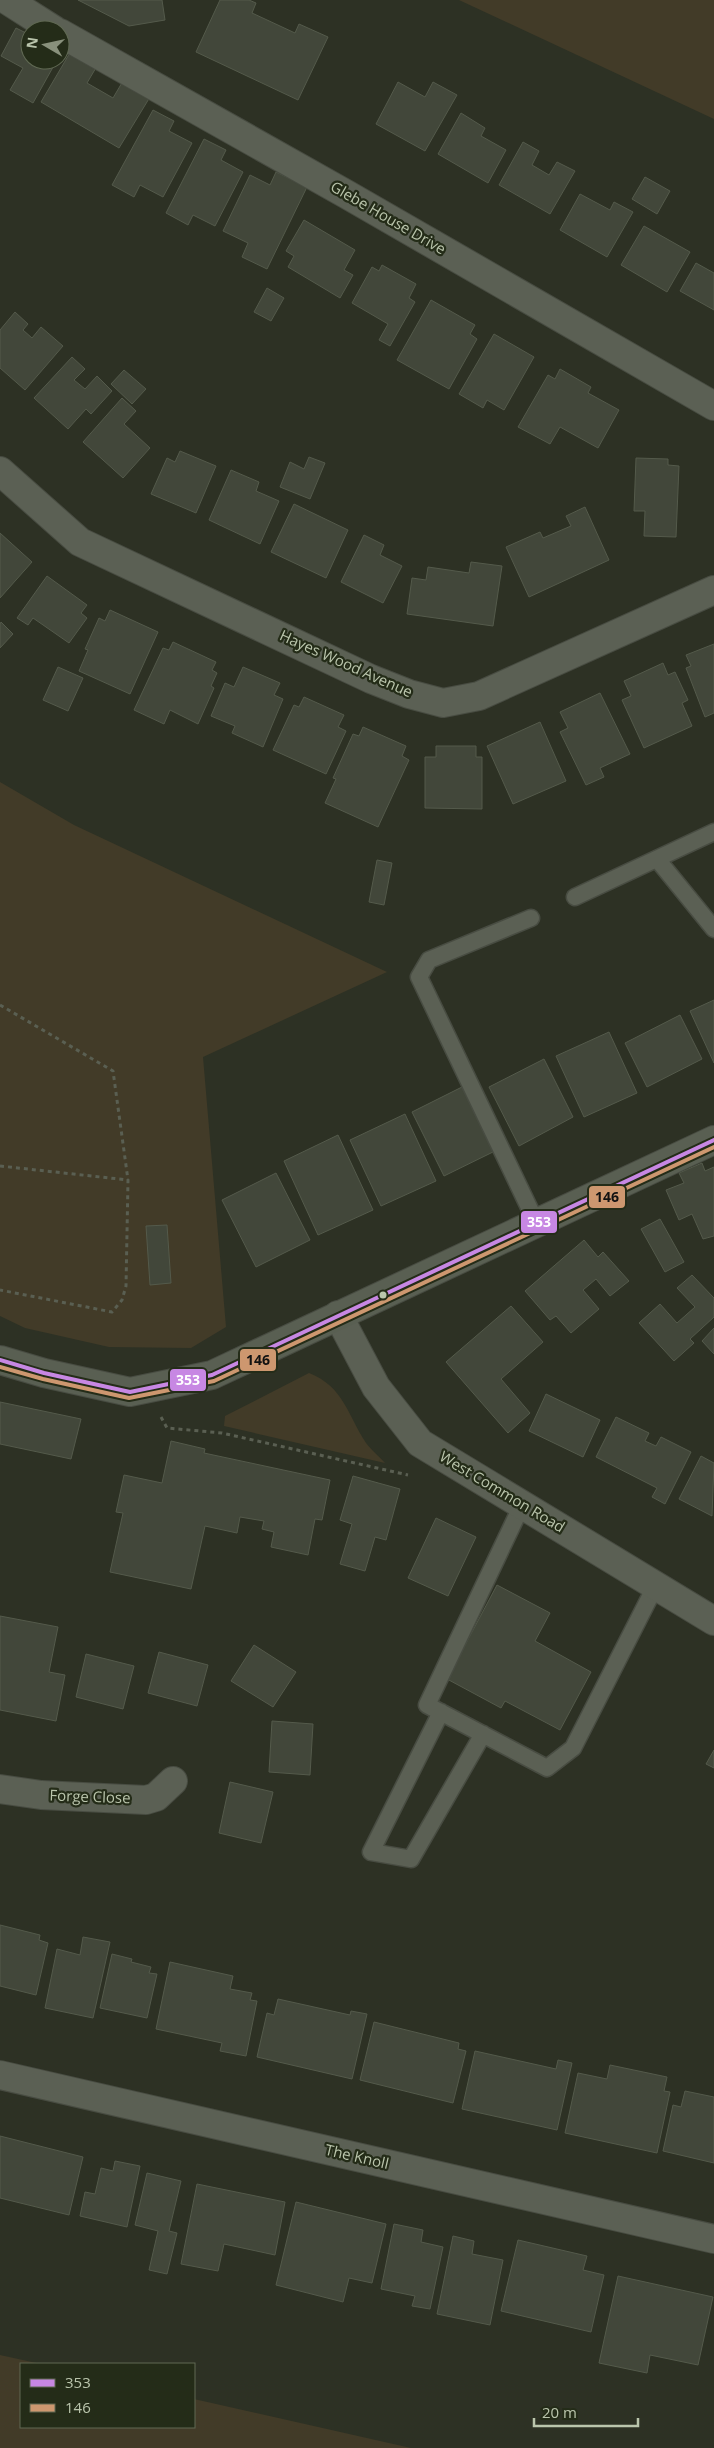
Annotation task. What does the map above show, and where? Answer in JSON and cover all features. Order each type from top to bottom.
[{"type":"main road","points":[[0,1360],[44,1373],[130,1392],[212,1375],[714,1140]]},
{"type":"street","points":[[7,0],[38,20]]},
{"type":"street","name":"Glebe House Drive","points":[[70,39],[338,189],[714,406]]},
{"type":"street","name":"Hayes Wood Avenue","points":[[0,470],[80,542],[371,679],[409,694],[443,703],[479,696],[513,682],[714,590]]},
{"type":"street","name":"West Common Road","points":[[338,1315],[376,1387],[420,1443],[714,1621]]},
{"type":"street","name":"Forge Close","points":[[0,1789],[41,1795],[146,1800],[156,1797],[173,1781]]},
{"type":"street","name":"The Knoll","points":[[0,2075],[714,2239]]},
{"type":"lane","points":[[575,897],[714,832]]},
{"type":"lane","points":[[657,859],[714,929]]},
{"type":"lane","points":[[531,918],[429,960],[419,977],[536,1222]]},
{"type":"lane","points":[[522,1505],[427,1705],[547,1768],[573,1748],[656,1585]]},
{"type":"lane","points":[[441,1712],[370,1852],[411,1860],[482,1734]]},
{"type":"path","points":[[0,1005],[113,1071],[128,1180],[126,1286],[122,1300],[112,1312],[0,1290]]},
{"type":"path","points":[[0,1166],[128,1180]]},
{"type":"path","points":[[145,1389],[168,1428],[222,1433],[354,1462],[383,1471],[424,1477],[452,1462]]},
{"type":"shaded area","points":[[459,0],[714,0],[714,119]]},
{"type":"shaded area","points":[[0,782],[74,825],[387,972],[203,1057],[226,1327],[191,1348],[109,1347],[25,1328],[0,1316]]},
{"type":"shaded area","points":[[309,1373],[330,1386],[344,1402],[366,1443],[385,1463],[224,1426],[225,1416]]},
{"type":"shaded area","points":[[0,2355],[36,2363],[20,2363],[20,2428],[195,2428],[195,2399],[411,2448],[0,2448]]},
{"type":"building","points":[[78,0],[162,0],[165,20],[129,26]]},
{"type":"building","points":[[220,0],[249,0],[256,3],[252,13],[295,33],[299,24],[328,37],[298,100],[196,52]]},
{"type":"building","points":[[16,28],[20,30],[20,66],[1,56]]},
{"type":"building","points":[[71,51],[97,66],[87,83],[113,98],[123,81],[150,97],[119,148],[41,102],[60,70],[70,70]]},
{"type":"building","points":[[22,70],[51,70],[33,103],[10,90]]},
{"type":"building","points":[[398,82],[425,97],[433,82],[457,95],[425,151],[376,124]]},
{"type":"building","points":[[153,110],[174,121],[169,131],[192,143],[163,197],[140,185],[134,197],[112,185]]},
{"type":"building","points":[[461,113],[485,128],[481,136],[506,150],[488,183],[438,154]]},
{"type":"building","points":[[204,139],[226,150],[221,160],[243,172],[215,226],[193,215],[188,225],[166,213]]},
{"type":"building","points":[[523,142],[539,151],[532,165],[549,175],[557,162],[575,171],[550,214],[499,185]]},
{"type":"building","points":[[276,172],[307,187],[267,269],[242,257],[248,243],[223,231],[250,175],[270,185]]},
{"type":"building","points":[[645,177],[670,191],[657,214],[632,199]]},
{"type":"building","points":[[580,194],[610,210],[614,202],[633,212],[607,257],[560,230]]},
{"type":"building","points":[[304,220],[355,250],[344,270],[353,275],[340,298],[288,267],[294,256],[286,251]]},
{"type":"building","points":[[644,226],[690,252],[667,292],[621,265]]},
{"type":"building","points":[[696,263],[714,273],[714,310],[680,291]]},
{"type":"building","points":[[382,265],[416,284],[409,298],[415,302],[390,346],[379,340],[388,324],[352,303],[372,267],[379,271]]},
{"type":"building","points":[[267,288],[284,298],[271,321],[254,312]]},
{"type":"building","points":[[431,300],[475,325],[470,334],[477,339],[449,389],[397,360]]},
{"type":"building","points":[[15,312],[28,324],[23,330],[32,338],[41,327],[63,346],[25,390],[0,368],[0,330]]},
{"type":"building","points":[[494,334],[534,357],[504,410],[487,400],[483,408],[459,394]]},
{"type":"building","points":[[72,357],[85,369],[74,380],[85,389],[97,376],[112,391],[91,414],[86,409],[68,429],[34,398]]},
{"type":"building","points":[[560,369],[591,387],[588,393],[619,410],[598,448],[560,427],[550,444],[518,427],[548,375],[555,379]]},
{"type":"building","points":[[124,370],[146,389],[132,404],[111,384]]},
{"type":"building","points":[[122,398],[136,411],[124,424],[150,448],[123,478],[83,442]]},
{"type":"building","points":[[180,451],[216,466],[196,513],[151,494],[167,458],[175,462]]},
{"type":"building","points":[[309,457],[325,463],[310,499],[280,487],[290,462],[304,469]]},
{"type":"building","points":[[636,458],[668,459],[668,465],[679,466],[676,537],[644,536],[645,511],[634,511]]},
{"type":"building","points":[[231,470],[259,482],[256,491],[279,501],[260,544],[209,520]]},
{"type":"building","points":[[294,504],[348,530],[326,578],[271,552]]},
{"type":"building","points":[[585,507],[609,560],[529,597],[506,547],[540,532],[543,538],[571,526],[566,516]]},
{"type":"building","points":[[0,533],[32,562],[0,598]]},
{"type":"building","points":[[364,535],[384,545],[380,555],[402,566],[383,603],[341,582]]},
{"type":"building","points":[[471,562],[502,566],[493,626],[407,614],[412,578],[426,580],[428,567],[469,573]]},
{"type":"building","points":[[47,576],[87,605],[81,613],[87,618],[69,643],[33,618],[28,625],[17,618]]},
{"type":"building","points":[[110,610],[158,632],[130,694],[79,671],[88,650],[85,649],[99,618],[105,621]]},
{"type":"building","points":[[1,622],[13,634],[0,648],[0,624]]},
{"type":"building","points":[[173,642],[216,662],[212,670],[217,673],[211,686],[214,688],[198,724],[170,710],[164,724],[134,710],[163,648],[169,650]]},
{"type":"building","points":[[714,644],[714,713],[705,717],[686,668],[691,666],[686,655]]},
{"type":"building","points":[[663,663],[668,675],[675,672],[688,700],[682,703],[692,726],[644,748],[622,700],[631,696],[624,681]]},
{"type":"building","points":[[58,667],[83,678],[68,711],[43,700]]},
{"type":"building","points":[[243,667],[280,683],[274,695],[283,699],[263,747],[232,733],[235,726],[211,716],[225,683],[234,687]]},
{"type":"building","points":[[600,693],[630,754],[600,768],[604,777],[586,785],[560,732],[568,728],[560,712]]},
{"type":"building","points":[[304,697],[344,715],[338,727],[346,731],[326,774],[273,750],[294,705],[299,707]]},
{"type":"building","points":[[540,722],[566,781],[513,804],[487,746]]},
{"type":"building","points":[[363,727],[406,746],[402,756],[409,760],[378,827],[325,803],[336,779],[333,778],[353,734],[359,736]]},
{"type":"building","points":[[436,746],[476,746],[476,757],[482,757],[482,809],[425,808],[425,757],[436,757]]},
{"type":"building","points":[[377,860],[392,863],[384,905],[369,902]]},
{"type":"building","points":[[714,1000],[714,1063],[690,1011]]},
{"type":"building","points":[[680,1015],[702,1059],[647,1087],[625,1043]]},
{"type":"building","points":[[609,1032],[637,1093],[584,1117],[556,1056]]},
{"type":"building","points":[[544,1059],[573,1117],[519,1146],[489,1087]]},
{"type":"building","points":[[464,1086],[495,1151],[444,1176],[412,1112]]},
{"type":"building","points":[[405,1114],[436,1181],[381,1206],[350,1140]]},
{"type":"building","points":[[338,1135],[373,1210],[318,1235],[284,1161]]},
{"type":"building","points":[[702,1163],[705,1171],[714,1167],[714,1236],[703,1239],[692,1214],[679,1220],[666,1190],[684,1183],[679,1173]]},
{"type":"building","points":[[276,1173],[310,1240],[256,1267],[222,1200]]},
{"type":"building","points":[[660,1219],[684,1262],[665,1272],[641,1229]]},
{"type":"building","points":[[167,1225],[171,1283],[150,1285],[146,1226]]},
{"type":"building","points":[[584,1240],[598,1257],[603,1252],[629,1281],[610,1296],[596,1279],[583,1290],[599,1309],[571,1333],[556,1316],[550,1320],[525,1291]]},
{"type":"building","points":[[692,1275],[714,1298],[714,1317],[690,1339],[694,1343],[674,1361],[639,1323],[660,1304],[677,1323],[695,1307],[677,1288]]},
{"type":"building","points":[[511,1306],[543,1342],[501,1379],[530,1413],[508,1433],[446,1362]]},
{"type":"building","points":[[714,1328],[714,1354],[702,1341]]},
{"type":"building","points":[[546,1394],[600,1420],[583,1457],[529,1431]]},
{"type":"building","points":[[0,1402],[81,1419],[71,1459],[0,1444]]},
{"type":"building","points":[[616,1417],[649,1433],[645,1441],[656,1446],[661,1437],[691,1452],[665,1504],[652,1497],[657,1488],[596,1457]]},
{"type":"building","points":[[171,1441],[205,1449],[204,1453],[330,1480],[322,1520],[315,1519],[308,1555],[271,1547],[274,1532],[262,1529],[264,1521],[240,1517],[237,1533],[205,1526],[191,1589],[110,1572],[123,1513],[116,1512],[124,1475],[162,1483]]},
{"type":"building","points":[[701,1456],[714,1463],[712,1516],[679,1499]]},
{"type":"building","points":[[353,1476],[400,1489],[386,1540],[375,1537],[365,1571],[340,1564],[352,1524],[340,1520]]},
{"type":"building","points":[[436,1518],[476,1537],[448,1596],[408,1578]]},
{"type":"building","points":[[497,1585],[550,1613],[535,1641],[591,1672],[560,1730],[505,1701],[501,1708],[447,1679]]},
{"type":"building","points":[[0,1616],[58,1627],[49,1672],[65,1675],[56,1721],[0,1710]]},
{"type":"building","points":[[254,1645],[296,1672],[273,1707],[231,1681]]},
{"type":"building","points":[[159,1652],[208,1665],[197,1706],[148,1693]]},
{"type":"building","points":[[86,1654],[134,1666],[123,1709],[76,1697]]},
{"type":"building","points":[[272,1721],[313,1724],[310,1775],[269,1772]]},
{"type":"building","points":[[714,1750],[714,1768],[706,1764]]},
{"type":"building","points":[[230,1782],[273,1792],[261,1843],[219,1833]]},
{"type":"building","points":[[0,1925],[40,1935],[39,1940],[48,1943],[36,1995],[0,1986]]},
{"type":"building","points":[[83,1937],[110,1942],[93,2018],[45,2008],[57,1949],[80,1955]]},
{"type":"building","points":[[112,1954],[132,1959],[131,1962],[151,1967],[149,1973],[157,1974],[147,2018],[100,2008]]},
{"type":"building","points":[[170,1962],[233,1976],[230,1989],[252,1993],[250,2000],[257,2001],[246,2056],[220,2051],[222,2043],[156,2029]]},
{"type":"building","points":[[278,1999],[350,2015],[351,2011],[367,2014],[352,2079],[257,2057],[267,2013],[274,2015]]},
{"type":"building","points":[[374,2022],[459,2043],[458,2049],[466,2051],[453,2103],[360,2080]]},
{"type":"building","points":[[475,2051],[556,2069],[558,2060],[572,2063],[557,2130],[462,2109]]},
{"type":"building","points":[[610,2065],[667,2077],[664,2091],[670,2092],[657,2153],[565,2133],[578,2073],[607,2079]]},
{"type":"building","points":[[685,2091],[714,2097],[714,2163],[663,2151],[673,2105],[681,2107]]},
{"type":"building","points":[[0,2136],[83,2157],[69,2215],[0,2198]]},
{"type":"building","points":[[115,2161],[140,2166],[127,2227],[80,2216],[85,2192],[95,2194],[101,2168],[113,2171]]},
{"type":"building","points":[[147,2173],[181,2181],[169,2231],[177,2233],[167,2274],[149,2270],[158,2231],[135,2225]]},
{"type":"building","points":[[197,2184],[285,2202],[275,2255],[224,2244],[218,2271],[181,2264]]},
{"type":"building","points":[[296,2202],[386,2224],[372,2283],[349,2278],[343,2302],[276,2285]]},
{"type":"building","points":[[394,2224],[423,2230],[421,2242],[443,2247],[430,2309],[412,2306],[415,2296],[381,2289]]},
{"type":"building","points":[[453,2236],[474,2241],[472,2254],[503,2260],[490,2325],[437,2314]]},
{"type":"building","points":[[518,2240],[587,2256],[583,2270],[604,2275],[591,2332],[501,2311]]},
{"type":"building","points":[[618,2276],[713,2297],[698,2365],[650,2355],[647,2373],[599,2363]]},
{"type":"transit line","name":"353","points":[[0,1360],[44,1373],[130,1392],[212,1375],[714,1140]]},
{"type":"transit line","name":"146","points":[[0,1367],[43,1379],[129,1398],[214,1381],[714,1147]]}]
